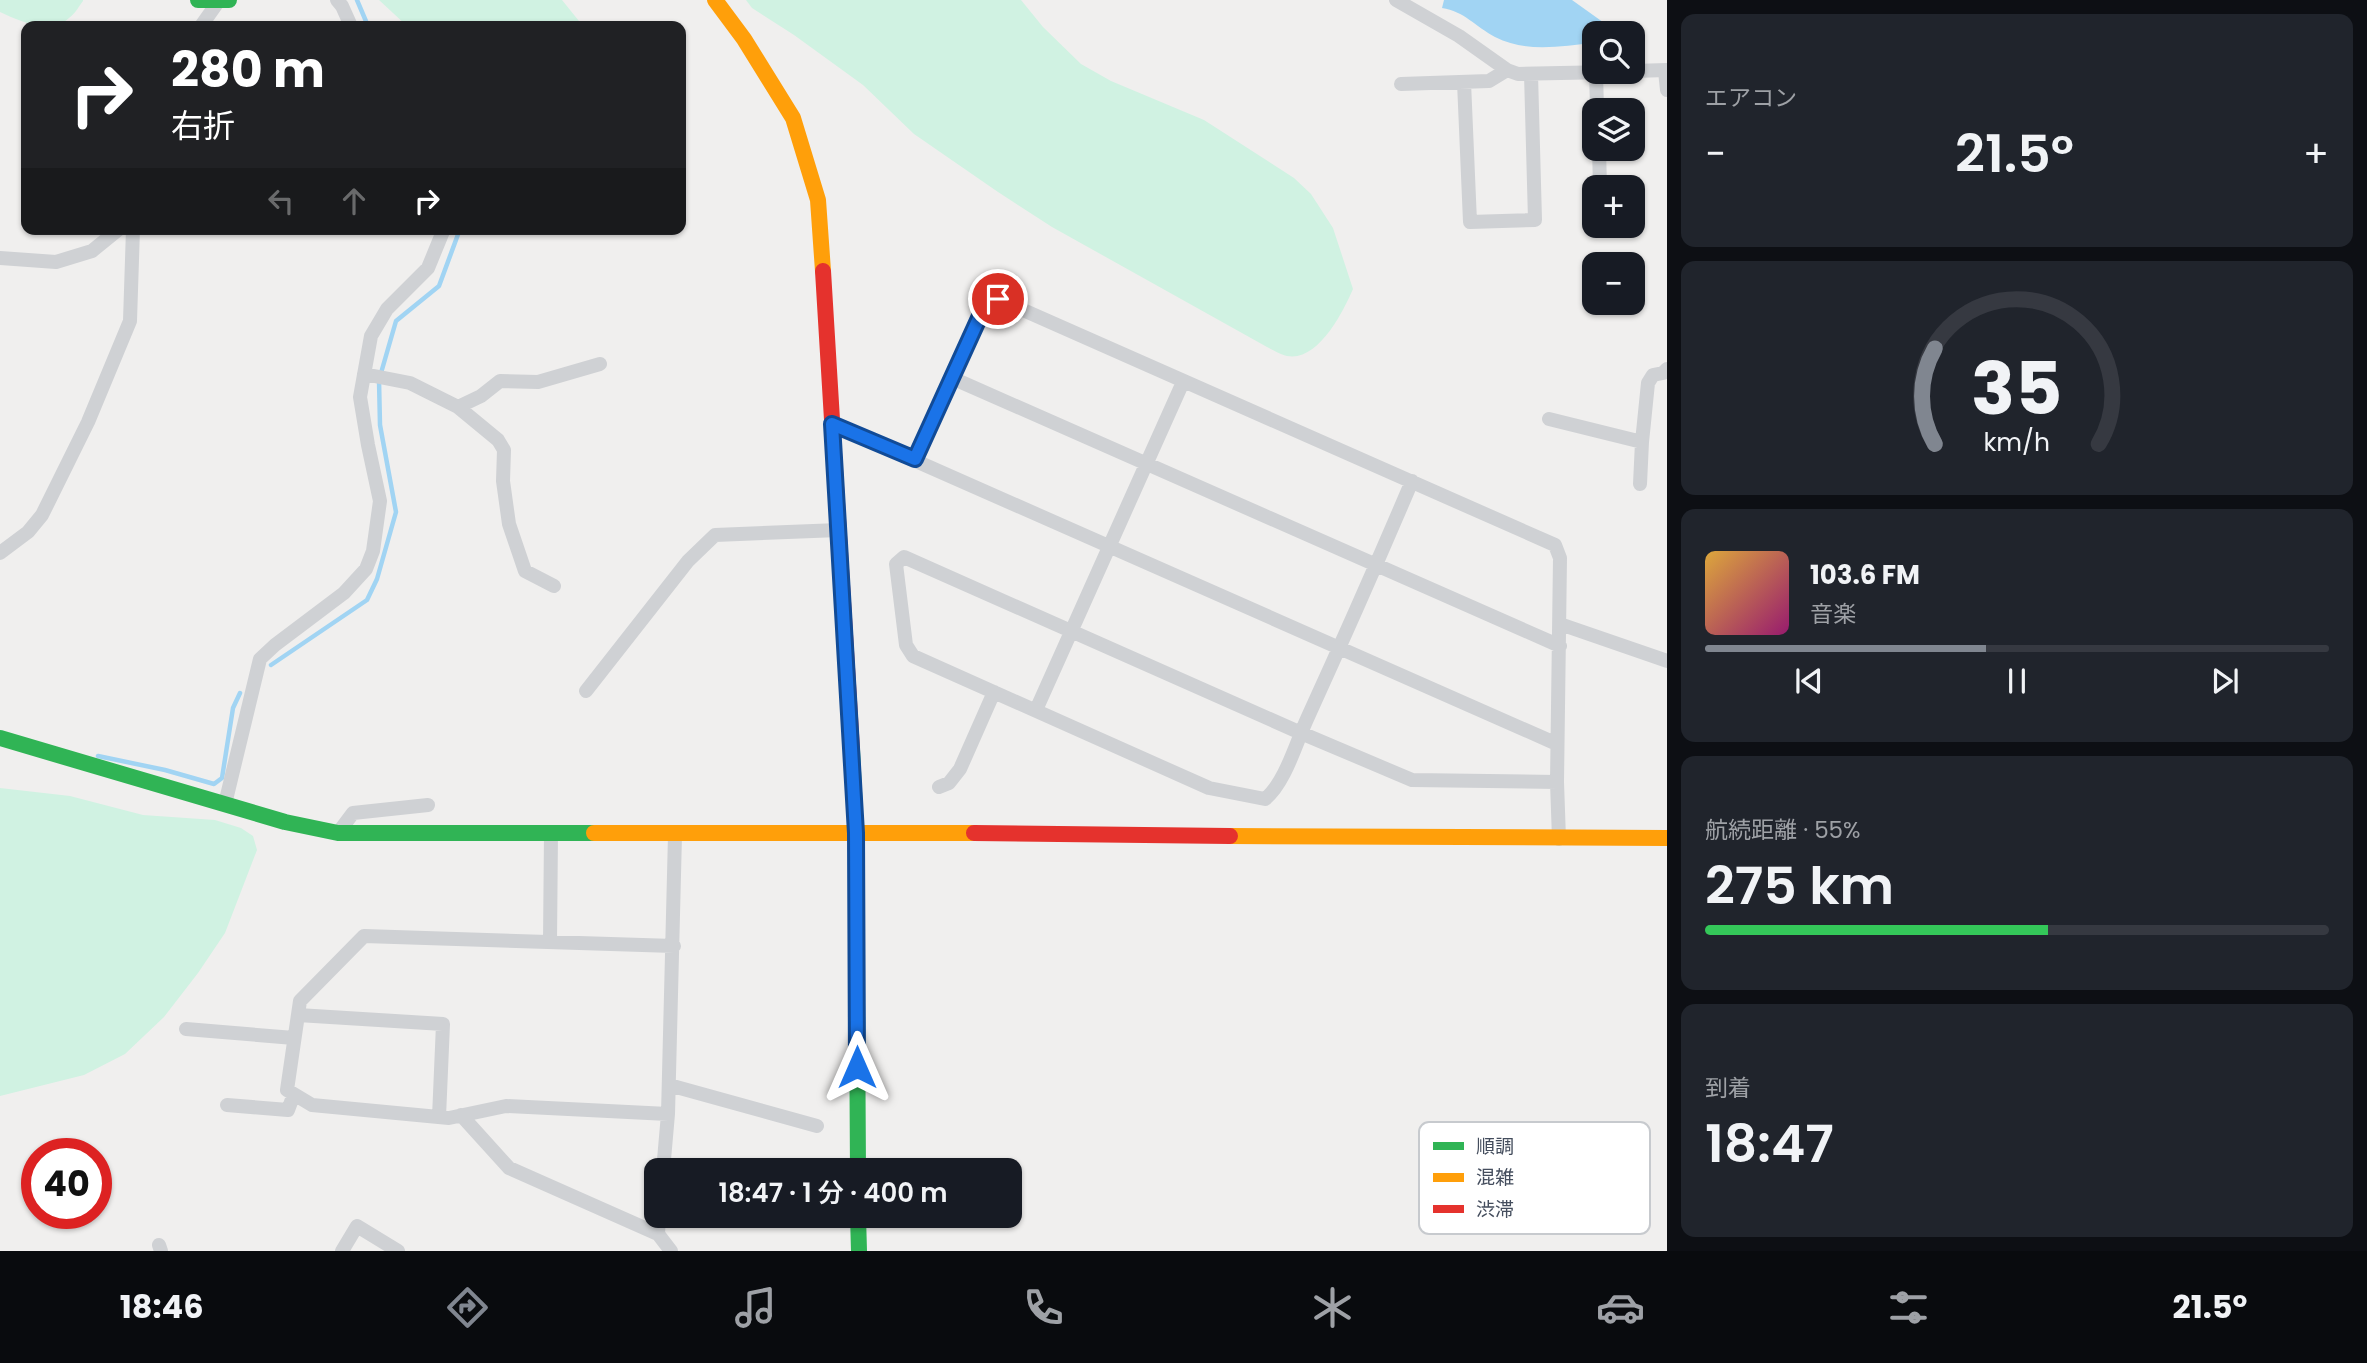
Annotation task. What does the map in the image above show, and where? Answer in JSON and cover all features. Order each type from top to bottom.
[{"type":"street","points":[[198,0],[223,1]]},
{"type":"street","points":[[337,0],[349,21]]},
{"type":"street","points":[[715,0],[744,39],[793,118],[818,200],[856,833],[858,1158]]},
{"type":"street","points":[[1395,0],[1459,36],[1507,70],[1518,74],[1582,72]]},
{"type":"street","points":[[205,21],[223,1]]},
{"type":"street","points":[[1401,83],[1489,81],[1507,70]]},
{"type":"street","points":[[1645,71],[1666,71],[1667,90]]},
{"type":"street","points":[[1464,82],[1469,222],[1535,220],[1531,74]]},
{"type":"street","points":[[0,258],[56,262],[93,251],[112,235]]},
{"type":"street","points":[[0,553],[28,532],[42,515],[88,422],[130,321],[133,235]]},
{"type":"street","points":[[225,804],[260,659],[344,593],[366,569],[373,551],[380,501],[360,397],[371,336],[387,309],[428,268],[442,235]]},
{"type":"street","points":[[915,459],[985,305],[998,299],[1555,545],[1560,558],[1557,744],[1559,839]]},
{"type":"street","points":[[458,407],[481,396],[500,381],[538,382],[600,364]]},
{"type":"street","points":[[1640,484],[1648,383],[1653,375],[1663,373],[1667,369]]},
{"type":"street","points":[[364,374],[410,383],[458,407],[498,440],[504,450],[503,481],[509,524],[525,571],[554,586]]},
{"type":"street","points":[[953,377],[1560,646]]},
{"type":"street","points":[[1036,710],[1183,382]]},
{"type":"street","points":[[1549,419],[1642,442]]},
{"type":"street","points":[[832,424],[1557,744]]},
{"type":"street","points":[[1412,481],[1339,648],[1301,733],[1275,791],[1265,799],[1209,788],[913,656],[906,645],[896,565],[904,557],[1301,733],[1412,780],[1557,782]]},
{"type":"street","points":[[586,691],[688,561],[715,535],[839,530]]},
{"type":"street","points":[[1560,624],[1667,661]]},
{"type":"street","points":[[939,787],[949,783],[960,769],[994,692]]},
{"type":"street","points":[[0,738],[285,822],[338,833],[1667,838]]},
{"type":"street","points":[[338,833],[353,813],[428,805]]},
{"type":"street","points":[[550,941],[551,833]]},
{"type":"street","points":[[666,1158],[674,946],[675,835]]},
{"type":"street","points":[[668,1114],[506,1106],[439,1117],[312,1105],[287,1090],[300,1001],[364,936],[674,946]]},
{"type":"street","points":[[298,1015],[443,1024],[439,1117]]},
{"type":"street","points":[[186,1029],[295,1038]]},
{"type":"street","points":[[669,1085],[817,1126]]},
{"type":"street","points":[[227,1105],[288,1110],[294,1094]]},
{"type":"street","points":[[461,1115],[509,1168],[658,1234],[671,1251]]},
{"type":"street","points":[[342,1251],[357,1226],[398,1251]]},
{"type":"street","points":[[658,1228],[658,1234]]},
{"type":"street","points":[[858,1228],[859,1251]]},
{"type":"green space","points":[[0,0],[83,0],[64,21],[22,21],[0,12]]},
{"type":"green space","points":[[379,0],[562,0],[579,21],[402,21]]},
{"type":"green space","points":[[746,0],[1021,0],[1043,27],[1081,64],[1111,81],[1204,120],[1294,178],[1311,194],[1333,228],[1353,289],[1349,299],[1319,344],[1298,356],[1277,352],[1052,227],[998,192],[914,134],[863,85],[752,8]]},
{"type":"green space","points":[[0,788],[70,796],[143,815],[215,820],[241,828],[253,836],[257,850],[225,933],[164,1017],[125,1054],[84,1075],[0,1096]]},
{"type":"water","points":[[1444,0],[1572,0],[1601,21],[1582,21],[1582,44],[1531,47],[1495,37],[1463,16],[1442,8]]},
{"type":"waterway","points":[[357,0],[366,21]]},
{"type":"waterway","points":[[271,665],[367,600],[377,579],[396,512],[380,425],[379,380],[396,321],[439,286],[458,235]]},
{"type":"waterway","points":[[98,756],[165,770],[214,784],[222,778],[233,708],[240,693]]},
{"type":"traffic: fast","points":[[198,0],[229,0]]},
{"type":"traffic: fast","points":[[0,738],[285,822],[338,833],[594,833]]},
{"type":"traffic: fast","points":[[852,750],[856,833],[858,1158]]},
{"type":"traffic: fast","points":[[858,1228],[859,1251]]},
{"type":"traffic: slow","points":[[715,0],[744,39],[793,118],[818,200],[823,271]]},
{"type":"traffic: slow","points":[[594,833],[974,833]]},
{"type":"traffic: slow","points":[[1230,836],[1667,838]]},
{"type":"traffic: jam","points":[[823,271],[852,750]]},
{"type":"traffic: jam","points":[[974,833],[1230,836]]},
{"type":"route","points":[[857,1067],[856,833],[832,424],[915,459],[985,305],[998,299]]}]
